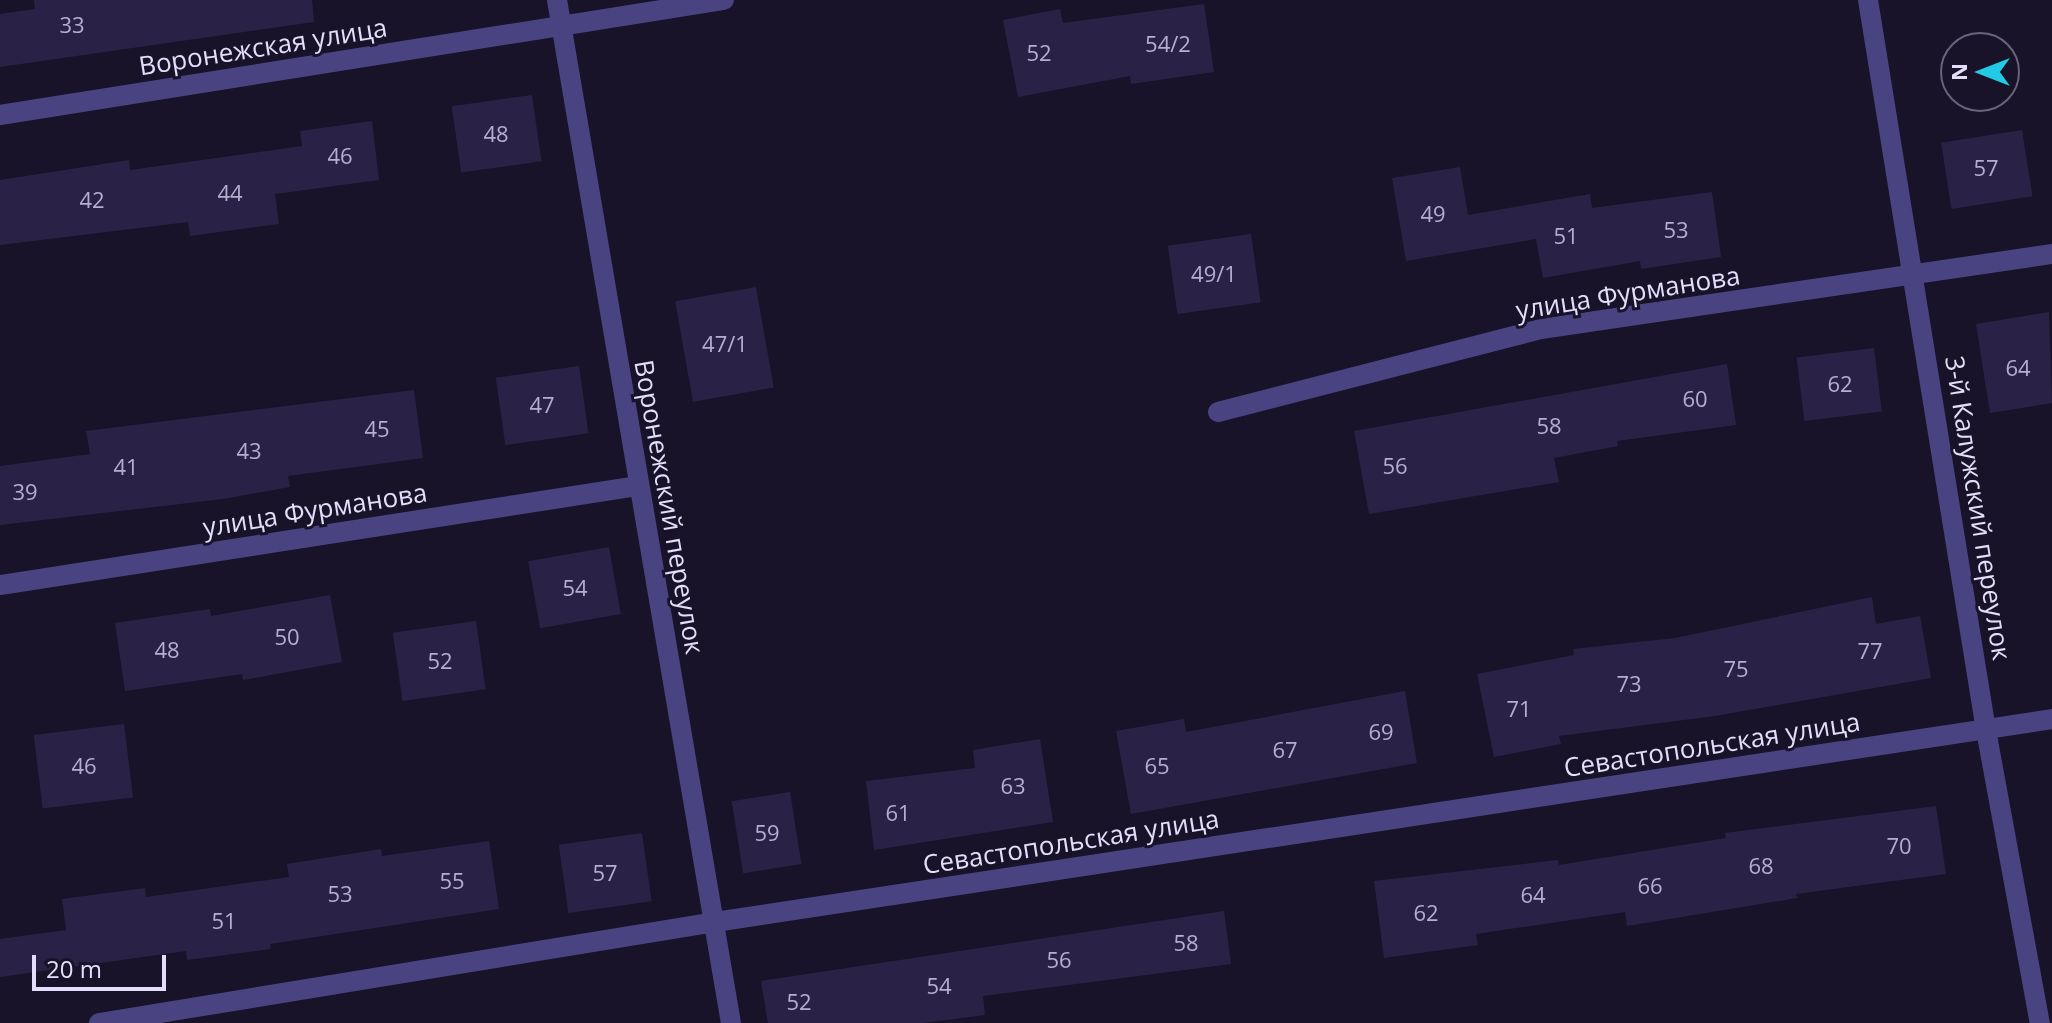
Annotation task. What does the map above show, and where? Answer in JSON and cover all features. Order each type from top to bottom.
[{"type":"street","name":"Воронежский переулок","points":[[557,0],[731,1023]]},
{"type":"street","name":"Воронежская улица","points":[[0,115],[724,0]]},
{"type":"street","name":"3-й Калужский переулок","points":[[1868,0],[1986,730],[2040,1023]]},
{"type":"street","name":"улица Фурманова","points":[[1218,412],[1541,329],[2052,254]]},
{"type":"street","name":"улица Фурманова","points":[[0,585],[638,486]]},
{"type":"street","name":"Севастопольская улица","points":[[99,1023],[715,922],[2052,719]]},
{"type":"building","points":[[34,0],[312,0],[314,22],[0,67],[0,14],[35,9]]},
{"type":"building","points":[[1204,4],[1214,72],[1131,84],[1130,76],[1018,97],[1003,20],[1060,9],[1063,23]]},
{"type":"building","points":[[532,95],[541,161],[461,173],[452,106]]},
{"type":"building","points":[[372,121],[379,180],[275,194],[279,224],[190,236],[188,222],[0,245],[0,180],[129,160],[130,170],[302,146],[300,131]]},
{"type":"building","points":[[2022,130],[2032,196],[1951,209],[1941,143]]},
{"type":"building","points":[[1460,167],[1468,215],[1590,194],[1592,208],[1712,192],[1721,257],[1641,269],[1640,261],[1543,278],[1536,239],[1406,261],[1392,178]]},
{"type":"building","points":[[1251,234],[1261,302],[1177,314],[1168,246]]},
{"type":"building","points":[[756,287],[774,387],[693,402],[675,301]]},
{"type":"building","points":[[2049,312],[2052,403],[1990,413],[1976,324]]},
{"type":"building","points":[[1874,348],[1882,412],[1804,421],[1797,358]]},
{"type":"building","points":[[1727,364],[1736,425],[1617,441],[1618,446],[1554,458],[1559,482],[1369,514],[1354,431]]},
{"type":"building","points":[[579,366],[588,433],[505,445],[496,378]]},
{"type":"building","points":[[414,390],[423,458],[288,476],[290,487],[223,499],[0,525],[0,466],[90,454],[86,431]]},
{"type":"building","points":[[609,547],[621,614],[540,628],[528,561]]},
{"type":"building","points":[[330,595],[342,662],[243,680],[242,674],[125,691],[115,623],[210,609],[211,616]]},
{"type":"building","points":[[1872,597],[1876,624],[1920,616],[1931,678],[1715,716],[1559,736],[1561,744],[1494,757],[1477,674],[1574,655],[1573,649],[1675,638]]},
{"type":"building","points":[[476,621],[486,689],[402,701],[393,633]]},
{"type":"building","points":[[1405,691],[1417,763],[1131,814],[1116,731],[1184,719],[1186,732]]},
{"type":"building","points":[[124,724],[133,797],[43,809],[34,735]]},
{"type":"building","points":[[1040,739],[1053,822],[874,850],[866,781],[975,768],[973,750]]},
{"type":"building","points":[[790,792],[801,864],[743,873],[732,801]]},
{"type":"building","points":[[1936,806],[1946,874],[1796,894],[1797,898],[1627,926],[1625,912],[1476,934],[1478,945],[1384,958],[1374,881],[1558,860],[1559,865],[1726,838],[1725,833]]},
{"type":"building","points":[[642,833],[652,901],[568,913],[559,845]]},
{"type":"building","points":[[489,841],[499,909],[270,944],[271,949],[187,960],[186,951],[0,977],[0,939],[66,930],[62,899],[145,888],[146,897],[289,877],[287,864],[381,849],[382,856]]},
{"type":"building","points":[[1224,911],[1231,964],[983,996],[985,1015],[923,1023],[768,1023],[761,981]]}]
